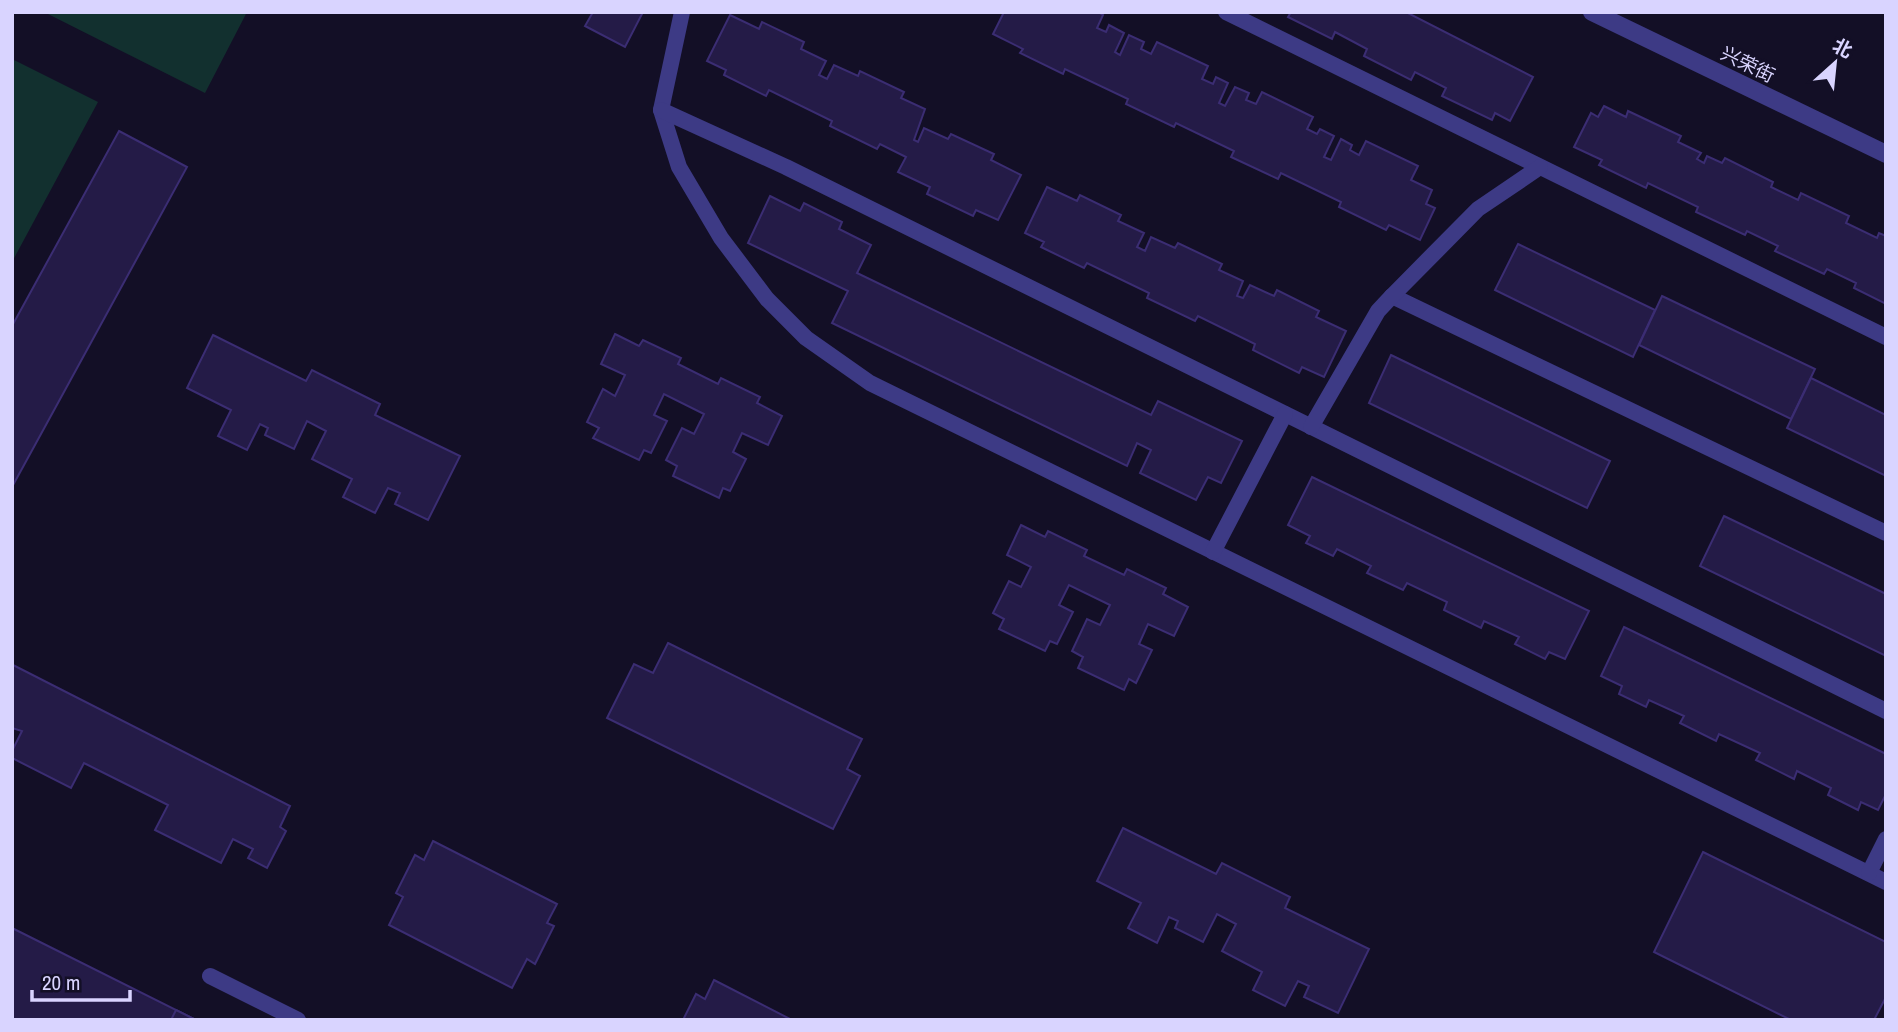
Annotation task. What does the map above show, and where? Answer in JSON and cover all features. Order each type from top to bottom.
[{"type":"street","name":"兴荣街","points":[[1592,12],[1886,154]]},
{"type":"lane","points":[[682,12],[661,110],[679,167],[721,238],[767,299],[806,338],[870,383],[1886,882]]},
{"type":"lane","points":[[1226,12],[1886,337]]},
{"type":"lane","points":[[661,110],[786,167],[1886,711]]},
{"type":"lane","points":[[1311,427],[1378,311],[1478,209],[1540,167]]},
{"type":"lane","points":[[1392,296],[1886,533]]},
{"type":"lane","points":[[1213,552],[1285,414]]},
{"type":"lane","points":[[1868,873],[1886,839]]},
{"type":"lane","points":[[210,976],[298,1020]]},
{"type":"green space","points":[[44,12],[247,12],[205,93]]},
{"type":"green space","points":[[12,59],[98,102],[12,262]]},
{"type":"building","points":[[593,12],[643,12],[625,47],[585,26]]},
{"type":"building","points":[[1004,12],[1098,12],[1103,15],[1097,28],[1106,32],[1109,25],[1124,33],[1115,52],[1120,55],[1129,35],[1144,42],[1141,49],[1151,54],[1157,42],[1208,66],[1202,79],[1213,84],[1216,77],[1228,83],[1219,103],[1225,106],[1235,87],[1249,93],[1246,100],[1256,104],[1262,92],[1313,117],[1307,129],[1317,134],[1320,129],[1334,136],[1324,157],[1331,160],[1341,139],[1352,145],[1350,150],[1359,155],[1366,141],[1418,166],[1411,180],[1432,190],[1426,204],[1435,208],[1420,240],[1389,225],[1386,230],[1339,207],[1341,202],[1281,173],[1278,179],[1231,157],[1234,151],[1176,123],[1174,127],[1126,104],[1128,99],[1065,69],[1063,74],[1020,53],[1023,49],[993,34]]},
{"type":"building","points":[[1291,12],[1406,12],[1533,77],[1510,121],[1495,113],[1492,120],[1442,96],[1446,88],[1415,72],[1411,80],[1364,56],[1367,49],[1335,32],[1332,39],[1288,17]]},
{"type":"building","points":[[730,15],[759,29],[762,22],[804,42],[801,49],[826,61],[819,75],[827,79],[834,65],[858,76],[860,71],[904,92],[901,98],[925,109],[914,140],[918,142],[924,128],[948,139],[951,134],[994,154],[991,160],[1021,175],[998,220],[976,210],[973,216],[927,194],[930,187],[898,172],[906,157],[880,144],[877,149],[830,126],[832,121],[769,90],[766,96],[724,75],[726,70],[707,61]]},
{"type":"building","points":[[1604,106],[1626,117],[1628,111],[1681,136],[1678,142],[1701,153],[1697,159],[1704,163],[1707,156],[1722,163],[1725,158],[1773,182],[1771,187],[1798,200],[1801,193],[1849,216],[1846,223],[1877,238],[1879,233],[1886,236],[1886,304],[1854,288],[1856,283],[1827,269],[1824,274],[1775,251],[1778,246],[1747,231],[1745,235],[1696,212],[1698,207],[1648,183],[1646,188],[1599,165],[1602,160],[1574,147],[1591,113],[1598,117]]},
{"type":"building","points":[[119,131],[187,167],[12,487],[12,326]]},
{"type":"building","points":[[1047,187],[1077,201],[1080,195],[1121,215],[1118,221],[1144,233],[1137,247],[1145,251],[1151,237],[1175,248],[1178,243],[1222,264],[1219,270],[1243,281],[1237,296],[1243,298],[1250,285],[1274,296],[1277,290],[1319,311],[1316,317],[1346,331],[1324,377],[1302,367],[1299,373],[1253,350],[1255,344],[1198,316],[1195,321],[1147,298],[1149,293],[1087,263],[1084,268],[1041,247],[1044,242],[1025,233]]},
{"type":"building","points":[[770,196],[800,211],[804,203],[842,222],[839,229],[871,245],[857,273],[1151,415],[1158,401],[1242,441],[1221,483],[1208,477],[1196,500],[1140,473],[1151,450],[1137,443],[1127,466],[832,323],[848,291],[748,243]]},
{"type":"building","points":[[1518,244],[1655,310],[1633,357],[1495,290]]},
{"type":"building","points":[[1662,296],[1815,369],[1791,419],[1639,345]]},
{"type":"building","points":[[615,334],[639,346],[643,340],[681,358],[678,364],[718,384],[721,378],[760,397],[757,403],[782,416],[768,445],[742,433],[733,452],[746,459],[730,491],[723,488],[719,498],[673,476],[677,466],[666,460],[682,428],[694,434],[704,414],[664,394],[654,415],[667,421],[651,453],[644,450],[639,460],[593,438],[599,428],[587,422],[603,389],[615,396],[625,375],[601,364]]},
{"type":"building","points":[[213,335],[306,381],[312,370],[380,404],[375,415],[460,456],[428,520],[395,504],[400,493],[388,488],[375,513],[343,497],[352,479],[312,459],[326,431],[307,421],[294,449],[265,435],[268,428],[260,424],[247,450],[218,436],[231,410],[187,388]]},
{"type":"building","points":[[1391,355],[1610,461],[1587,508],[1369,403]]},
{"type":"building","points":[[1811,378],[1886,415],[1886,476],[1787,428]]},
{"type":"building","points":[[1312,477],[1589,611],[1565,659],[1549,652],[1545,659],[1515,644],[1519,637],[1484,621],[1481,628],[1444,610],[1447,602],[1407,583],[1403,590],[1367,573],[1371,566],[1337,549],[1333,556],[1306,543],[1310,536],[1288,525]]},
{"type":"building","points":[[1724,516],[1886,594],[1886,656],[1700,566]]},
{"type":"building","points":[[1021,525],[1045,537],[1048,531],[1087,550],[1084,556],[1124,575],[1127,569],[1166,588],[1163,594],[1188,607],[1174,636],[1148,624],[1139,644],[1152,650],[1136,683],[1129,679],[1124,690],[1078,668],[1083,657],[1072,651],[1087,619],[1100,625],[1110,605],[1069,585],[1059,605],[1073,612],[1057,644],[1050,641],[1045,651],[999,629],[1004,619],[993,613],[1009,581],[1021,587],[1031,567],[1007,555]]},
{"type":"building","points":[[1624,627],[1886,754],[1886,794],[1878,810],[1861,802],[1858,810],[1828,795],[1831,788],[1797,771],[1794,779],[1756,760],[1760,753],[1719,734],[1716,741],[1680,723],[1684,716],[1649,700],[1646,707],[1619,694],[1622,686],[1601,676]]},
{"type":"building","points":[[668,643],[862,739],[847,769],[860,776],[833,829],[607,718],[634,664],[653,673]]},
{"type":"building","points":[[13,665],[290,806],[280,827],[286,831],[267,868],[248,858],[253,849],[233,839],[221,863],[155,830],[168,805],[84,763],[71,788],[12,758],[12,751],[22,731],[12,728]]},
{"type":"building","points":[[1123,828],[1216,874],[1222,863],[1290,897],[1285,908],[1369,949],[1338,1013],[1304,997],[1309,986],[1298,981],[1285,1006],[1253,990],[1262,972],[1222,951],[1236,924],[1217,914],[1203,942],[1175,928],[1178,921],[1169,917],[1157,943],[1128,928],[1141,903],[1097,881]]},
{"type":"building","points":[[433,841],[557,904],[547,923],[554,926],[535,964],[527,959],[512,988],[389,925],[403,897],[396,893],[415,855],[424,860]]},
{"type":"building","points":[[1703,852],[1886,942],[1886,997],[1874,1020],[1791,1020],[1654,952]]},
{"type":"building","points":[[12,928],[196,1020],[12,1020]]},
{"type":"building","points":[[714,980],[792,1020],[683,1020],[696,994],[705,999]]},
{"type":"building","points":[[176,1010],[196,1020],[171,1020]]}]
